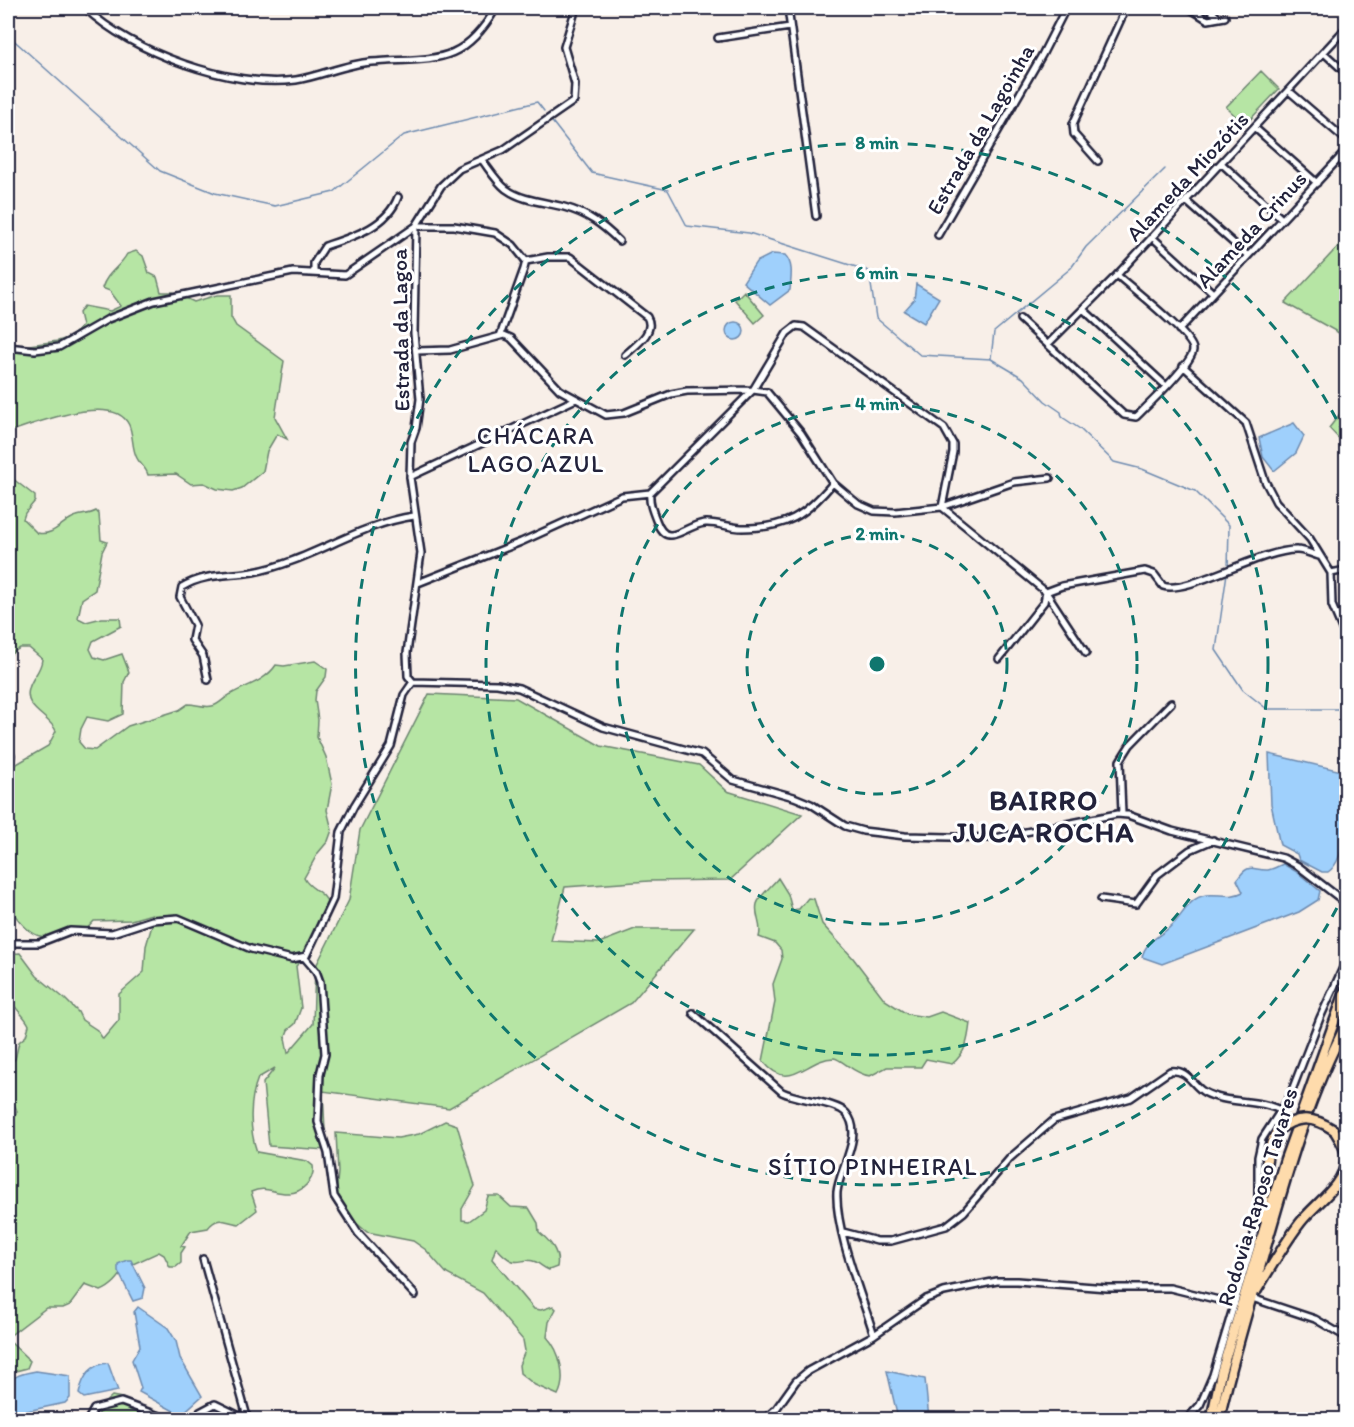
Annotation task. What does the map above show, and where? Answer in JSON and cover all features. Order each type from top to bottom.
[{"type":"highway","name":"Rodovia Raposo Tavares","points":[[1211,1419],[1221,1373],[1262,1235],[1318,1062],[1347,989]]},
{"type":"highway","name":"Rodovia Raposo Tavares","points":[[1219,1419],[1228,1378],[1278,1207],[1328,1060],[1347,1025]]},
{"type":"highway","points":[[1252,1298],[1302,1220],[1325,1198],[1341,1177],[1346,1158],[1342,1142],[1334,1130],[1321,1121],[1300,1118],[1287,1122],[1277,1131],[1269,1144],[1262,1235]]},
{"type":"street","points":[[85,8],[111,28],[182,63],[229,76],[274,81],[295,80],[356,64],[416,62],[444,56],[475,36],[496,8]]},
{"type":"street","points":[[449,8],[469,10],[490,8]]},
{"type":"street","name":"Estrada da Lagoa","points":[[413,682],[408,676],[407,653],[421,553],[410,477],[411,442],[416,428],[420,399],[413,288],[416,226],[419,218],[450,177],[459,169],[503,150],[568,107],[576,95],[564,47],[566,32],[576,8]]},
{"type":"street","points":[[788,8],[816,216]]},
{"type":"street","name":"Estrada da Lagoinha","points":[[938,235],[1042,55],[1066,8]]},
{"type":"street","points":[[1098,161],[1072,129],[1126,8]]},
{"type":"street","points":[[1189,8],[1202,18],[1213,20],[1217,17],[1225,17]]},
{"type":"street","points":[[1209,8],[1217,17]]},
{"type":"street","points":[[718,38],[790,27]]},
{"type":"street","name":"Alameda Miozótis","points":[[1048,344],[1117,275],[1347,28]]},
{"type":"street","points":[[1324,53],[1347,73]]},
{"type":"street","points":[[1289,91],[1347,140]]},
{"type":"street","points":[[1255,128],[1317,183]]},
{"type":"street","name":"Alameda Crinus","points":[[1179,330],[1347,151]]},
{"type":"street","points":[[482,160],[507,189],[541,203],[565,207],[583,214],[599,222],[619,241]]},
{"type":"street","points":[[1221,163],[1282,219]]},
{"type":"street","points":[[314,272],[314,263],[325,246],[355,237],[393,210],[398,197]]},
{"type":"street","points":[[1186,201],[1247,255]]},
{"type":"street","points":[[8,347],[35,350],[59,347],[108,319],[154,301],[293,272],[345,275],[416,226],[454,226],[495,233],[513,245],[526,261]]},
{"type":"street","points":[[1152,237],[1213,293]]},
{"type":"street","points":[[526,261],[548,257],[570,257],[647,317],[649,331],[626,355]]},
{"type":"street","points":[[500,336],[526,261]]},
{"type":"street","points":[[1020,319],[1127,417],[1136,417],[1183,366],[1193,349],[1179,330],[1117,275]]},
{"type":"street","points":[[1083,309],[1165,385]]},
{"type":"street","points":[[418,583],[521,542],[622,496],[650,493],[753,390],[760,375],[791,328],[804,327],[944,428],[953,444],[953,452],[942,507]]},
{"type":"street","points":[[416,351],[459,348],[500,336],[511,338],[547,378],[598,412],[613,416],[687,391],[753,390],[767,392],[801,433],[833,483],[858,504],[874,511],[895,512],[942,507],[1014,482],[1050,478]]},
{"type":"street","points":[[1183,366],[1246,423],[1265,482],[1276,502],[1310,539],[1330,573],[1332,605],[1347,638]]},
{"type":"street","points":[[410,477],[576,399]]},
{"type":"street","points":[[650,493],[650,504],[659,528],[662,533],[670,536],[706,523],[743,528],[786,522],[797,518],[813,506],[833,483]]},
{"type":"street","points":[[942,507],[1046,592],[1086,653]]},
{"type":"street","points":[[208,680],[203,656],[192,640],[195,625],[180,597],[182,587],[204,577],[256,571],[275,566],[385,522],[414,516]]},
{"type":"street","points":[[1046,592],[1062,586],[1145,571],[1154,574],[1163,586],[1177,588],[1234,566],[1295,550],[1319,556]]},
{"type":"street","points":[[1330,573],[1347,570]]},
{"type":"street","points":[[999,659],[1044,602],[1046,592]]},
{"type":"street","points":[[8,943],[39,943],[70,931],[112,933],[152,920],[178,918],[251,950],[292,958],[304,957],[315,942],[333,899],[341,832],[354,806],[391,746],[404,695],[413,682],[497,684],[519,688],[603,727],[702,754],[733,780],[794,797],[811,804],[845,826],[863,831],[905,836],[995,838],[1122,814],[1172,831],[1290,862],[1347,903]]},
{"type":"street","points":[[1122,814],[1120,761],[1130,745],[1171,703]]},
{"type":"street","points":[[8,747],[11,755],[8,771]]},
{"type":"street","points":[[1101,899],[1136,904],[1153,880],[1178,858],[1213,840]]},
{"type":"street","points":[[304,957],[316,971],[320,982],[325,1054],[321,1074],[318,1122],[328,1153],[334,1196],[358,1233],[415,1295]]},
{"type":"street","points":[[1186,1419],[1206,1394],[1236,1304],[1256,1227],[1258,1157],[1262,1139],[1282,1111],[1320,1018],[1347,961]]},
{"type":"street","points":[[693,1013],[782,1092],[798,1099],[836,1107],[849,1116],[853,1124],[853,1135],[837,1195],[843,1232],[874,1335]]},
{"type":"street","points":[[843,1232],[877,1241],[891,1241],[946,1226],[964,1212],[1010,1158],[1054,1120],[1131,1098],[1170,1071],[1183,1073],[1204,1092],[1214,1096],[1267,1104],[1282,1111]]},
{"type":"street","points":[[203,1259],[248,1419]]},
{"type":"street","points":[[763,1419],[776,1409],[796,1381],[808,1371],[874,1335],[934,1294],[997,1281],[1107,1288],[1170,1288],[1236,1304]]},
{"type":"street","points":[[1252,1298],[1316,1319],[1347,1337]]},
{"type":"street","points":[[88,1419],[94,1408],[121,1402],[170,1419]]},
{"type":"street","points":[[195,1419],[204,1409],[215,1404],[248,1419]]},
{"type":"green space","points":[[1261,71],[1279,89],[1245,125],[1226,107]]},
{"type":"green space","points":[[1346,238],[1346,337],[1285,303]]},
{"type":"green space","points":[[136,251],[143,256],[149,273],[157,277],[161,292],[173,292],[194,302],[217,295],[231,295],[231,317],[236,326],[284,361],[275,417],[287,439],[277,434],[267,451],[263,471],[242,488],[233,491],[217,489],[204,483],[191,484],[176,474],[148,475],[136,456],[129,425],[120,415],[107,411],[90,410],[72,413],[8,432],[8,348],[71,337],[82,326],[79,313],[84,306],[110,311],[121,306],[110,291],[102,288],[107,278],[127,254]]},
{"type":"green space","points":[[744,291],[764,315],[755,323],[735,300]]},
{"type":"green space","points":[[1346,406],[1346,438],[1342,442],[1329,428]]},
{"type":"green space","points":[[8,475],[35,496],[35,501],[23,519],[37,533],[49,533],[72,518],[96,511],[99,514],[101,540],[107,542],[102,552],[95,590],[82,599],[78,618],[86,622],[102,618],[120,618],[121,626],[93,641],[90,649],[94,657],[104,660],[122,654],[129,672],[124,682],[123,714],[108,721],[87,717],[81,729],[79,742],[85,749],[95,750],[128,726],[179,710],[188,704],[206,707],[214,705],[234,692],[260,680],[276,665],[284,666],[315,661],[327,669],[326,677],[316,691],[315,700],[318,720],[317,737],[326,757],[332,784],[327,810],[332,830],[328,841],[318,853],[304,878],[310,886],[322,894],[329,908],[307,956],[296,966],[301,1008],[295,1024],[288,1030],[285,1038],[288,1053],[313,1024],[315,968],[349,900],[360,830],[429,694],[516,698],[601,746],[699,765],[727,791],[802,814],[730,880],[649,881],[565,887],[551,941],[599,943],[635,929],[694,929],[631,1003],[449,1108],[323,1091],[326,1150],[269,1146],[263,1083],[275,1068],[258,1078],[251,1115],[257,1152],[307,1161],[313,1166],[310,1181],[293,1193],[265,1189],[251,1192],[257,1210],[239,1224],[219,1220],[208,1228],[191,1231],[181,1246],[185,1247],[181,1253],[181,1263],[176,1267],[170,1267],[164,1255],[159,1252],[124,1268],[115,1282],[101,1291],[85,1285],[70,1305],[63,1308],[46,1308],[8,1337],[8,1120],[14,1118],[17,1111],[13,1102],[8,1101],[8,1065],[15,1059],[19,1042],[26,1036],[29,1025],[10,997],[7,985],[8,954],[20,953],[37,976],[65,999],[78,1012],[82,1020],[97,1030],[103,1039],[119,1020],[119,994],[144,972],[146,946],[153,922],[152,914],[131,920],[94,921],[84,932],[43,937],[26,928],[8,907],[8,769],[48,746],[56,731],[33,707],[28,696],[30,685],[40,668],[42,659],[29,648],[20,648],[8,656]]},
{"type":"green space","points":[[778,878],[788,894],[792,910],[799,909],[808,898],[814,899],[822,924],[853,958],[885,1000],[907,1014],[927,1017],[941,1012],[970,1023],[966,1046],[957,1060],[952,1064],[926,1059],[921,1067],[887,1067],[870,1076],[834,1058],[815,1063],[790,1075],[782,1075],[773,1071],[763,1061],[775,1002],[773,984],[782,959],[781,950],[775,943],[759,937],[760,928],[756,908],[760,898]]},
{"type":"green space","points":[[445,1121],[457,1125],[475,1186],[462,1209],[462,1220],[469,1221],[484,1210],[488,1196],[499,1196],[511,1207],[529,1208],[538,1223],[539,1232],[556,1252],[557,1267],[549,1270],[531,1260],[515,1262],[510,1260],[496,1247],[492,1259],[534,1309],[541,1310],[553,1306],[556,1309],[549,1322],[547,1337],[561,1365],[562,1381],[558,1395],[535,1385],[520,1373],[519,1365],[525,1351],[523,1340],[483,1293],[447,1274],[426,1250],[413,1241],[367,1232],[335,1205],[338,1172],[336,1133],[398,1138],[419,1134]]},
{"type":"green space","points":[[8,1340],[30,1361],[27,1368],[8,1373]]},
{"type":"green space","points":[[112,1396],[122,1398],[166,1419],[98,1419],[100,1407]]},
{"type":"water","points":[[772,254],[785,255],[790,263],[791,276],[790,290],[770,305],[743,282],[756,262]]},
{"type":"water","points":[[916,284],[939,298],[924,323],[904,311],[914,300]]},
{"type":"water","points":[[731,322],[739,322],[744,327],[742,338],[731,340],[726,335],[726,327]]},
{"type":"water","points":[[1294,423],[1304,436],[1296,453],[1274,471],[1263,457],[1259,438]]},
{"type":"water","points":[[1269,754],[1346,772],[1347,811],[1344,840],[1335,864],[1328,872],[1322,872],[1299,860],[1297,854],[1280,845],[1271,804]]},
{"type":"water","points":[[1283,864],[1320,891],[1318,900],[1299,912],[1162,964],[1142,957],[1150,943],[1175,922],[1190,903],[1206,895],[1229,895],[1243,892],[1237,880],[1245,871],[1251,868],[1268,870]]},
{"type":"water","points":[[131,1260],[145,1288],[143,1298],[133,1301],[118,1271],[118,1264]]},
{"type":"water","points":[[138,1307],[168,1328],[176,1341],[180,1358],[202,1396],[181,1415],[139,1392],[141,1388],[132,1360],[140,1346],[134,1312]]},
{"type":"water","points":[[108,1363],[118,1391],[84,1398],[79,1394],[82,1383],[91,1369]]},
{"type":"water","points":[[36,1371],[70,1376],[70,1398],[65,1403],[13,1414],[8,1411],[10,1382],[18,1375]]},
{"type":"water","points":[[887,1371],[925,1379],[929,1419],[898,1419]]},
{"type":"waterway","points":[[8,35],[160,171],[215,193],[275,206],[334,192],[404,135],[537,102],[544,111]]},
{"type":"waterway","points":[[550,119],[592,173],[668,190],[687,226],[749,233],[869,271],[876,318],[920,355],[991,359],[1023,378],[1045,401],[1061,412],[1062,417],[1080,429],[1114,462],[1142,469],[1195,491],[1229,525],[1228,569]]},
{"type":"waterway","points":[[991,358],[994,332],[1071,268],[1086,247],[1165,169]]},
{"type":"waterway","points":[[1227,573],[1216,650],[1243,690],[1267,709],[1346,709]]},
{"type":"district","name":"CHÁCARA LAGO AZUL","points":[[536,450]]},
{"type":"district","name":"BAIRRO JUCA ROCHA","points":[[1044,816]]},
{"type":"district","name":"SÍTIO PINHEIRAL","points":[[873,1167]]}]
